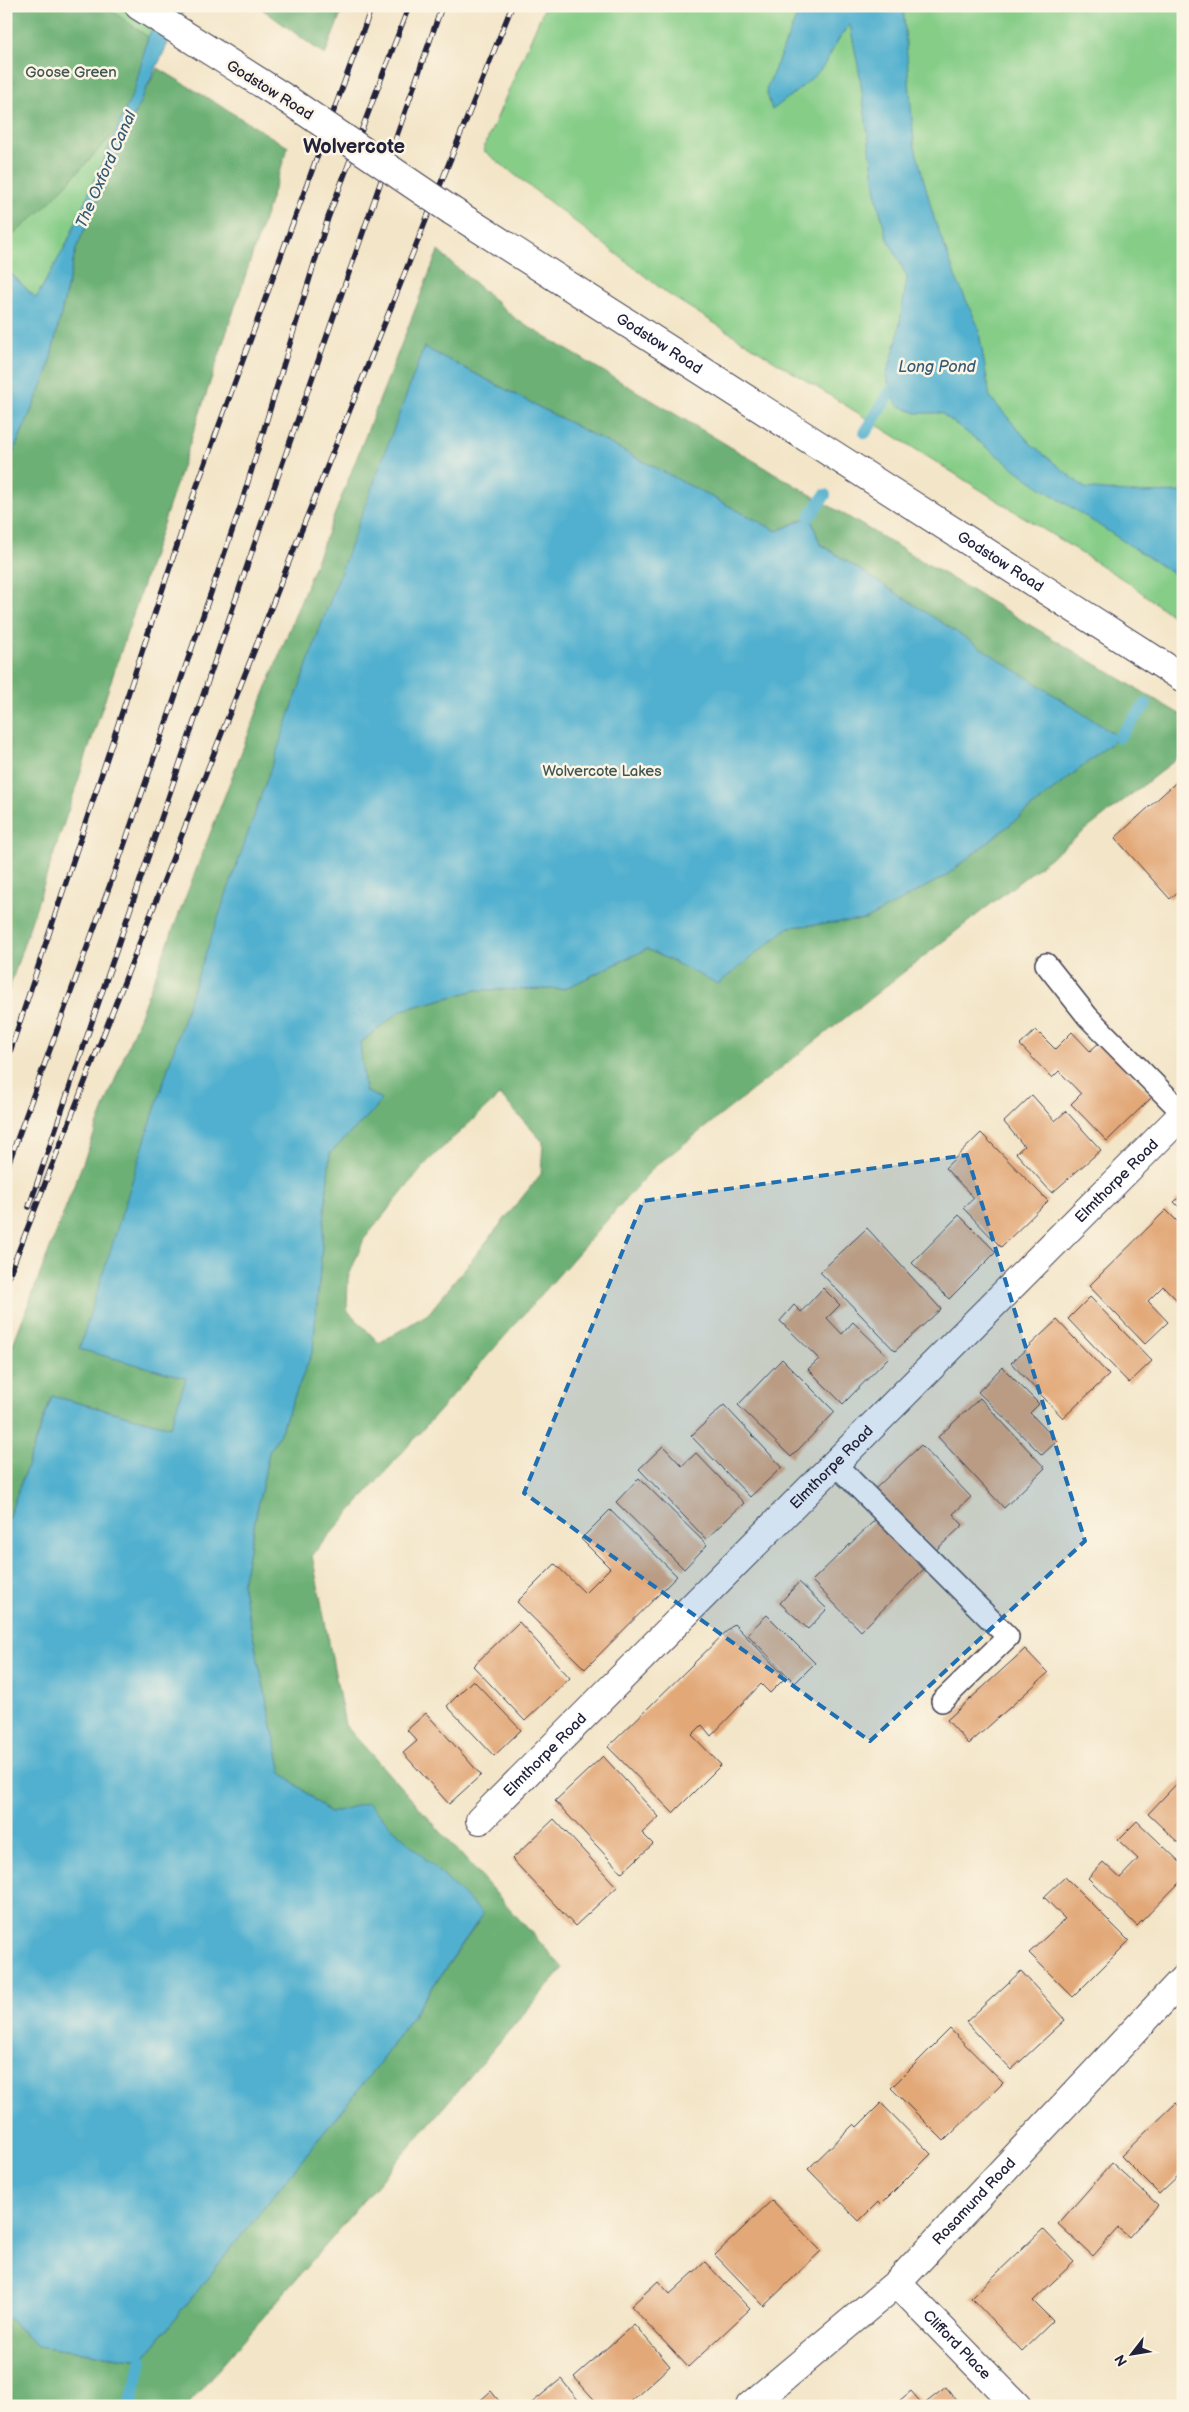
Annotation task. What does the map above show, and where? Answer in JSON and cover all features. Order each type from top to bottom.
[{"type":"street","name":"Godstow Road","points":[[139,6],[288,100],[452,211],[1183,678]]},
{"type":"street","name":"Elmthorpe Road","points":[[480,1820],[1183,1113]]},
{"type":"street","name":"Rosamund Road","points":[[750,2406],[897,2283],[1183,1979]]},
{"type":"street","name":"Clifford Place","points":[[897,2283],[1017,2406]]},
{"type":"lane","points":[[1046,964],[1088,1017],[1183,1113]]},
{"type":"lane","points":[[835,1464],[1008,1637],[942,1701]]},
{"type":"highlighted area","points":[[967,1155],[1085,1541],[870,1741],[524,1493],[643,1201]]},
{"type":"green space","name":"Goose Green","points":[[6,6],[124,6],[155,18],[135,88],[66,245],[36,298],[6,269]]},
{"type":"green space","name":"Goose Green","points":[[6,6],[105,6],[148,37],[135,88],[117,130],[45,207],[6,241]]},
{"type":"green space","points":[[258,6],[344,6],[325,55]]},
{"type":"green space","points":[[545,6],[1183,6],[1183,624],[1129,583],[668,294],[483,150]]},
{"type":"green space","points":[[158,68],[288,147],[6,998],[6,469],[47,374],[76,249],[144,93]]},
{"type":"green space","points":[[438,251],[517,320],[1183,716],[1183,754],[653,1168],[312,1555],[345,1725],[563,1968],[187,2406],[6,2406],[6,2316],[37,2346],[142,2360],[381,2061],[483,1915],[330,1813],[282,1773],[242,1584],[269,1452],[280,1433],[313,1350],[330,1153],[375,1109],[381,1099],[365,1091],[360,1043],[402,1010],[476,990],[564,989],[647,949],[718,983],[789,927],[865,920],[947,875],[1118,738],[820,544],[810,516],[777,531],[424,347],[79,1349],[187,1378],[170,1427],[52,1396],[6,1525],[6,1362],[257,712]],"holes":[[[500,1095],[543,1142],[541,1174],[428,1314],[379,1343],[347,1310],[348,1278],[364,1239],[428,1161]]]},
{"type":"water","name":"The Oxford Canal","points":[[162,6],[186,6],[144,93],[76,249],[47,374],[6,469],[6,269],[36,298],[66,245],[135,88],[148,37]]},
{"type":"water","name":"Long Pond","points":[[801,6],[903,6],[914,143],[934,218],[956,278],[978,326],[990,397],[1030,443],[1085,488],[1134,493],[1183,492],[1183,580],[1031,481],[941,413],[916,413],[897,405],[886,376],[897,340],[907,277],[886,235],[877,200],[859,71],[850,25],[820,70],[772,110],[766,90]]},
{"type":"water","name":"Wolvercote Lakes","points":[[424,347],[777,531],[810,516],[820,544],[1119,737],[947,875],[865,920],[789,927],[718,984],[647,949],[564,989],[476,990],[402,1010],[360,1043],[365,1091],[381,1099],[375,1109],[330,1153],[313,1350],[280,1433],[269,1452],[242,1584],[282,1773],[330,1813],[367,1803],[483,1914],[381,2061],[142,2360],[37,2346],[6,2316],[6,1525],[52,1396],[170,1427],[186,1378],[79,1349],[192,992],[325,614]]},
{"type":"building","points":[[1183,776],[1183,887],[1170,899],[1115,838]]},
{"type":"building","points":[[1036,1030],[1055,1049],[1072,1032],[1090,1051],[1100,1042],[1152,1097],[1107,1141],[1071,1104],[1081,1094],[1059,1071],[1052,1078],[1020,1045]]},
{"type":"building","points":[[1032,1095],[1055,1121],[1066,1111],[1101,1150],[1052,1193],[1016,1153],[1024,1146],[1004,1122]]},
{"type":"building","points":[[981,1133],[1048,1201],[1001,1247],[963,1208],[974,1198],[945,1168]]},
{"type":"building","points":[[1183,1194],[1183,1211],[1174,1202]]},
{"type":"building","points":[[1166,1210],[1183,1227],[1183,1306],[1163,1286],[1148,1301],[1168,1322],[1145,1344],[1089,1286]]},
{"type":"building","points":[[959,1215],[996,1252],[949,1299],[912,1263]]},
{"type":"building","points":[[867,1228],[941,1309],[895,1351],[820,1272]]},
{"type":"building","points":[[823,1288],[840,1305],[827,1318],[842,1334],[853,1322],[889,1357],[843,1404],[808,1369],[819,1359],[780,1321],[794,1305],[801,1312]]},
{"type":"building","points":[[1090,1297],[1152,1361],[1129,1383],[1068,1319]]},
{"type":"building","points":[[1057,1320],[1109,1375],[1063,1418],[1011,1363]]},
{"type":"building","points":[[782,1359],[835,1412],[791,1457],[738,1405]]},
{"type":"building","points":[[1002,1367],[1039,1404],[1030,1413],[1057,1441],[1042,1455],[978,1392]]},
{"type":"building","points":[[980,1398],[1045,1468],[1004,1508],[938,1437]]},
{"type":"building","points":[[724,1405],[782,1467],[750,1497],[691,1436]]},
{"type":"building","points":[[921,1445],[971,1497],[953,1514],[963,1525],[935,1551],[875,1489]]},
{"type":"building","points":[[663,1446],[682,1466],[696,1453],[744,1503],[706,1539],[639,1469]]},
{"type":"building","points":[[639,1478],[707,1545],[684,1569],[616,1502]]},
{"type":"building","points":[[610,1510],[677,1576],[585,1669],[517,1602],[555,1564],[585,1593],[610,1568],[581,1539]]},
{"type":"building","points":[[877,1518],[925,1568],[861,1631],[812,1581]]},
{"type":"building","points":[[799,1582],[827,1609],[808,1629],[780,1603]]},
{"type":"building","points":[[767,1615],[815,1663],[795,1683],[747,1634]]},
{"type":"building","points":[[519,1622],[570,1678],[525,1721],[473,1666]]},
{"type":"building","points":[[734,1624],[786,1677],[770,1693],[761,1684],[711,1736],[702,1725],[692,1735],[721,1765],[673,1813],[608,1747]]},
{"type":"building","points":[[1025,1649],[1048,1673],[969,1744],[947,1720]]},
{"type":"building","points":[[473,1680],[521,1730],[494,1756],[447,1706]]},
{"type":"building","points":[[426,1713],[481,1775],[449,1804],[403,1753],[417,1741],[407,1730]]},
{"type":"building","points":[[603,1756],[659,1817],[642,1833],[653,1844],[622,1873],[555,1801]]},
{"type":"building","points":[[1183,1777],[1183,1847],[1148,1814]]},
{"type":"building","points":[[554,1819],[617,1887],[575,1926],[512,1859]]},
{"type":"building","points":[[1137,1821],[1183,1865],[1183,1879],[1137,1926],[1088,1878],[1103,1862],[1120,1878],[1138,1859],[1118,1840]]},
{"type":"building","points":[[1065,1877],[1129,1941],[1073,1997],[1029,1953],[1065,1919],[1044,1897]]},
{"type":"building","points":[[1021,1971],[1065,2020],[1011,2070],[966,2022]]},
{"type":"building","points":[[950,2029],[1003,2083],[944,2141],[891,2088]]},
{"type":"building","points":[[881,2103],[931,2154],[880,2205],[878,2202],[859,2221],[808,2169],[854,2124],[857,2127]]},
{"type":"building","points":[[1176,2103],[1183,2110],[1183,2171],[1159,2194],[1121,2156]]},
{"type":"building","points":[[1112,2163],[1158,2205],[1129,2237],[1118,2228],[1093,2256],[1058,2224]]},
{"type":"building","points":[[772,2200],[821,2251],[764,2306],[715,2255]]},
{"type":"building","points":[[1043,2229],[1074,2262],[1033,2301],[1053,2321],[1022,2351],[971,2298]]},
{"type":"building","points":[[705,2262],[750,2309],[688,2367],[631,2306],[658,2281],[670,2294]]},
{"type":"building","points":[[634,2324],[670,2366],[626,2406],[600,2406],[574,2377]]},
{"type":"building","points":[[561,2379],[583,2406],[528,2406]]},
{"type":"building","points":[[946,2387],[961,2406],[893,2406],[911,2391],[923,2405]]},
{"type":"building","points":[[491,2391],[503,2406],[474,2406]]},
{"type":"waterway","points":[[865,433],[891,391]]},
{"type":"waterway","points":[[810,516],[825,495]]},
{"type":"waterway","points":[[1119,737],[1146,704]]},
{"type":"waterway","points":[[130,2406],[142,2360]]},
{"type":"railway","points":[[6,1064],[193,497],[372,6]]},
{"type":"railway","points":[[6,1170],[119,860],[240,508],[328,218],[409,6]]},
{"type":"railway","points":[[29,1207],[262,522],[442,6]]},
{"type":"railway","points":[[6,1283],[298,539],[512,6]]},
{"type":"district","name":"Wolvercote","points":[[354,146]]}]
